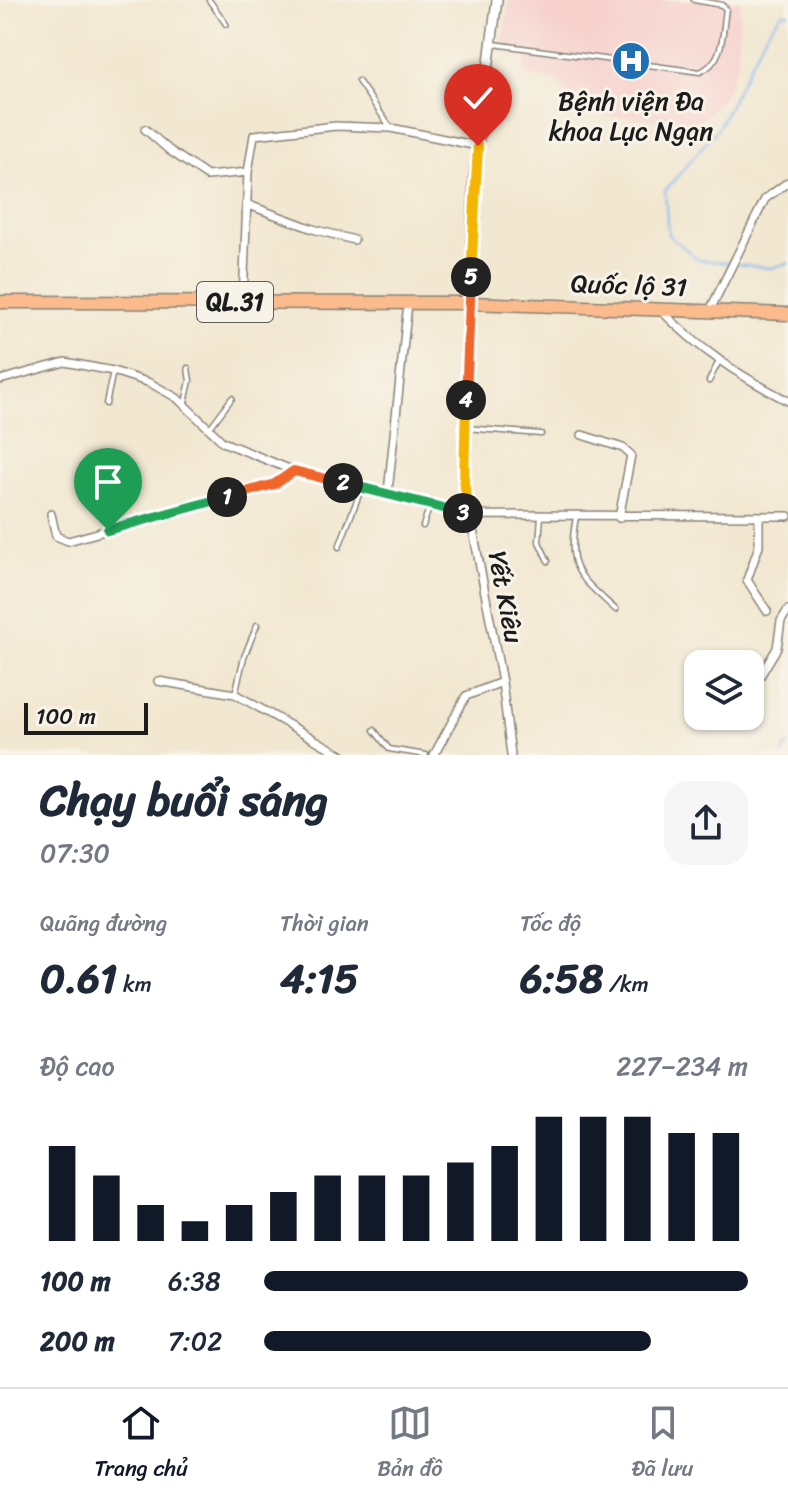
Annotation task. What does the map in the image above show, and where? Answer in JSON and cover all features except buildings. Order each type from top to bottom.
[{"type":"highway","name":"QL.31","points":[[0,302],[469,303]]},
{"type":"highway","name":"Quốc lộ 31","points":[[469,303],[788,314]]},
{"type":"street","points":[[469,303],[478,146],[497,0]]},
{"type":"street","points":[[243,302],[251,141],[261,132],[336,126],[391,128],[478,146]]},
{"type":"street","points":[[145,129],[207,176],[248,172]]},
{"type":"street","points":[[710,310],[765,199],[788,182]]},
{"type":"street","points":[[246,204],[313,229],[354,240]]},
{"type":"street","points":[[388,492],[408,303]]},
{"type":"street","name":"Yết Kiêu","points":[[469,303],[464,483],[502,682],[511,755]]},
{"type":"street","points":[[659,308],[688,339],[788,401]]},
{"type":"street","points":[[0,380],[65,362],[113,371],[150,383],[185,405],[223,442],[294,471],[471,515],[759,519],[788,516]]},
{"type":"street","points":[[582,435],[623,448],[631,455],[619,518]]},
{"type":"street","points":[[51,514],[56,536],[68,541],[275,484],[294,471]]},
{"type":"street","points":[[759,519],[759,546],[747,580],[767,611]]},
{"type":"street","points":[[764,670],[777,648],[781,621],[788,610]]},
{"type":"street","points":[[158,681],[235,694],[342,755]]},
{"type":"street","points":[[435,755],[466,696],[502,682]]},
{"type":"lane","points":[[209,0],[226,24]]},
{"type":"lane","points":[[491,44],[700,72],[715,63],[719,55],[726,9],[722,5],[694,0]]},
{"type":"lane","points":[[358,81],[391,128]]},
{"type":"lane","points":[[709,381],[719,361]]},
{"type":"lane","points":[[185,405],[190,381],[188,368]]},
{"type":"lane","points":[[106,404],[113,371]]},
{"type":"lane","points":[[209,429],[232,398]]},
{"type":"lane","points":[[465,428],[541,434]]},
{"type":"lane","points":[[339,547],[362,487]]},
{"type":"lane","points":[[423,526],[431,503]]},
{"type":"lane","points":[[541,516],[539,542],[548,561]]},
{"type":"lane","points":[[576,517],[571,547],[574,565],[584,580],[616,610]]},
{"type":"lane","points":[[235,694],[257,625]]},
{"type":"lane","points":[[374,730],[389,749],[435,755]]},
{"type":"shaded area","name":"Bệnh viện Đa khoa Lục Ngạn","points":[[510,0],[740,0],[737,66],[722,99],[695,126],[673,121],[583,114],[556,80],[524,76],[526,56],[499,51]]},
{"type":"waterway","points":[[729,263],[699,260],[668,235],[665,191],[718,128],[766,33],[782,13],[788,13]]},
{"type":"waterway","points":[[736,264],[771,268],[788,263]]},
{"type":"waterway","points":[[782,755],[788,745]]},
{"type":"place","name":"Bệnh viện Đa khoa Lục Ngạn","points":[[631,61]]},
{"type":"route","points":[[108,530],[275,484],[294,471],[471,515],[464,483],[474,177],[478,146]]}]
